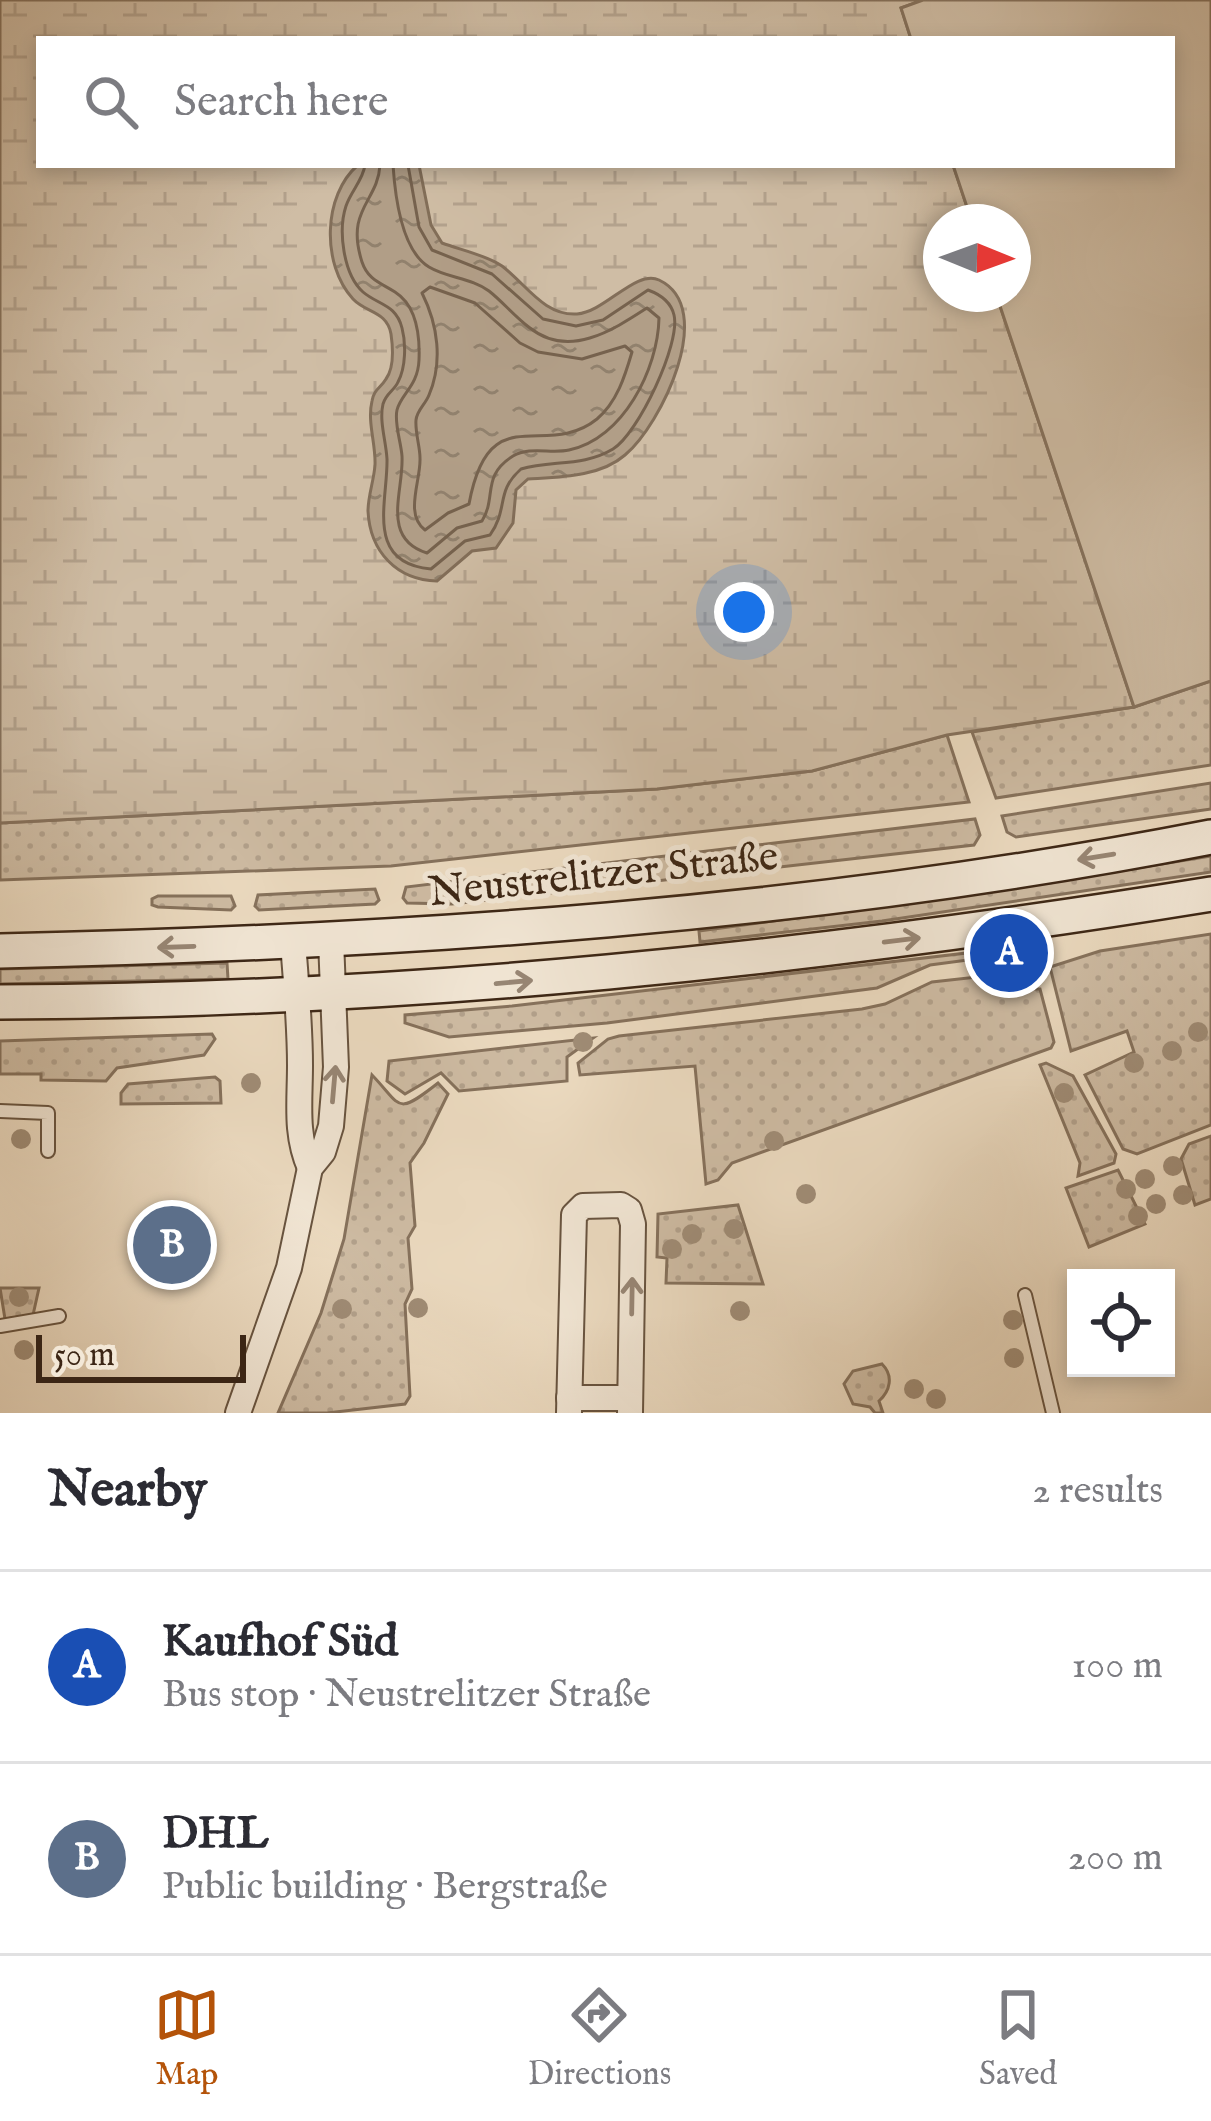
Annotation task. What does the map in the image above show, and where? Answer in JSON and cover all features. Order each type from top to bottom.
[{"type":"main road","name":"Neustrelitzer Straße","points":[[0,952],[331,940],[699,911],[960,878],[1211,837]]},
{"type":"main road","points":[[0,1003],[296,997],[520,982],[899,940],[1211,894]]},
{"type":"street","points":[[238,1413],[290,1268],[310,1168],[323,1152],[331,1126],[336,1067],[331,940]]},
{"type":"street","points":[[293,942],[298,1124],[310,1168]]},
{"type":"street","points":[[621,1205],[629,1210],[633,1224],[630,1406],[569,1405],[574,1215],[583,1207],[621,1205]]},
{"type":"lane","points":[[0,1111],[48,1112],[48,1151]]},
{"type":"lane","points":[[1025,1295],[1053,1413]]},
{"type":"lane","points":[[0,1326],[59,1316]]},
{"type":"green space","points":[[0,0],[923,0],[901,8],[910,36],[36,36],[36,168],[954,168],[966,204],[923,204],[923,312],[1002,312],[1134,707],[947,735],[812,771],[657,789],[0,823]]},
{"type":"green space","points":[[923,0],[1211,0],[1211,681],[1134,707],[1002,312],[1031,312],[1031,204],[966,204],[954,168],[1175,168],[1175,36],[910,36],[901,8]]},
{"type":"green space","points":[[1211,681],[1211,765],[996,798],[972,732],[1134,707]]},
{"type":"green space","points":[[947,735],[969,802],[391,866],[0,880],[0,823],[657,789],[812,771]]},
{"type":"green space","points":[[1211,783],[1211,809],[1016,837],[1007,832],[1002,816]]},
{"type":"green space","points":[[975,819],[980,835],[974,845],[452,904],[407,903],[403,898],[406,887]]},
{"type":"green space","points":[[1211,856],[1211,872],[882,921],[700,942],[699,931]]},
{"type":"green space","points":[[375,889],[379,900],[375,904],[259,910],[255,906],[258,895]]},
{"type":"green space","points":[[231,896],[235,906],[231,910],[158,907],[152,899]]},
{"type":"green space","points":[[1211,934],[1211,1125],[1137,1154],[1123,1149],[1085,1075],[1134,1052],[1127,1031],[1071,1051],[1050,967],[1100,951]]},
{"type":"green space","points":[[967,953],[968,960],[930,965],[877,988],[607,1023],[449,1037],[405,1023],[405,1015]]},
{"type":"green space","points":[[227,963],[228,979],[0,984],[0,969]]},
{"type":"green space","points":[[986,976],[1007,989],[1040,989],[1054,1042],[1051,1048],[732,1163],[718,1180],[706,1184],[695,1066],[580,1075],[578,1063],[619,1036],[862,1009],[885,1004],[932,982]]},
{"type":"green space","points":[[212,1034],[215,1039],[204,1055],[117,1068],[106,1081],[0,1074],[0,1041]]},
{"type":"green space","points":[[593,1038],[567,1057],[567,1081],[459,1091],[441,1073],[405,1094],[387,1081],[389,1061]]},
{"type":"green space","points":[[1046,1063],[1073,1076],[1116,1154],[1114,1163],[1078,1176],[1080,1163],[1040,1065]]},
{"type":"green space","points":[[372,1075],[400,1103],[414,1100],[438,1083],[448,1094],[410,1163],[415,1226],[408,1238],[412,1289],[405,1304],[410,1396],[405,1404],[278,1413],[321,1313],[344,1239]]},
{"type":"green space","points":[[215,1077],[220,1081],[221,1103],[121,1104],[121,1093],[128,1084]]},
{"type":"green space","points":[[1211,1136],[1211,1199],[1195,1205],[1181,1159],[1189,1144]]},
{"type":"green space","points":[[1118,1170],[1145,1224],[1089,1247],[1066,1188]]},
{"type":"green space","points":[[738,1205],[763,1284],[666,1283],[667,1258],[657,1257],[658,1214]]},
{"type":"green space","points":[[0,1288],[39,1288],[33,1315],[5,1319]]},
{"type":"green space","points":[[882,1364],[889,1383],[879,1401],[883,1413],[875,1413],[870,1407],[853,1404],[844,1384],[853,1371]]},
{"type":"water","points":[[355,168],[420,168],[431,225],[442,243],[496,262],[555,310],[588,312],[650,278],[676,294],[684,315],[678,367],[639,440],[604,468],[528,479],[516,490],[513,523],[496,548],[472,551],[437,581],[410,575],[388,561],[370,526],[368,505],[375,465],[371,409],[374,394],[390,369],[391,334],[385,321],[353,299],[335,268],[330,230],[346,178]]},
{"type":"place","name":"Kaufhof Süd","points":[[1009,953]]},
{"type":"place","name":"DHL","points":[[172,1245]]}]
